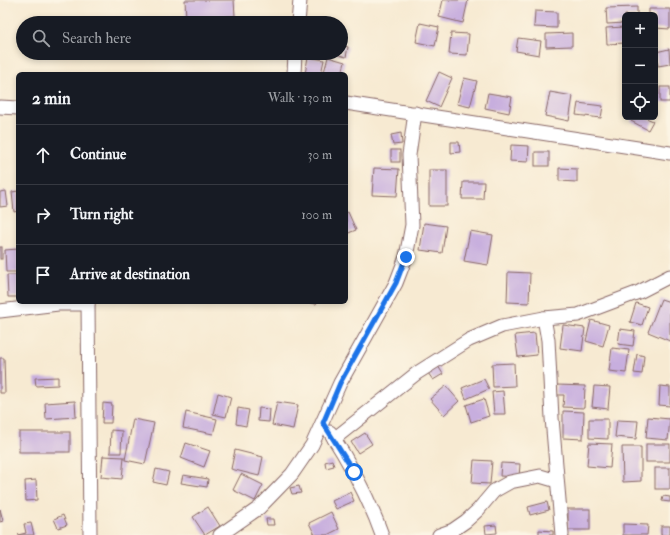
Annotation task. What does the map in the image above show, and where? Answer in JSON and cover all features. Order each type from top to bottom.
[{"type":"street","points":[[299,16],[300,0]]},
{"type":"street","points":[[294,72],[295,60]]},
{"type":"street","points":[[348,103],[670,152]]},
{"type":"street","points":[[0,107],[16,108]]},
{"type":"street","points":[[220,535],[259,508],[292,474],[312,445],[340,383],[396,283],[406,257],[412,225],[410,155],[415,113]]},
{"type":"street","points":[[334,439],[417,373],[469,340],[502,326],[544,318],[578,315],[639,292],[670,276]]},
{"type":"street","points":[[0,311],[58,304]]},
{"type":"street","points":[[88,304],[90,535]]},
{"type":"street","points":[[544,318],[548,340],[562,535]]},
{"type":"street","points":[[323,423],[354,472],[375,515],[382,535]]},
{"type":"street","points":[[439,535],[453,530],[466,521],[478,510],[494,491],[510,482],[540,476],[557,481]]},
{"type":"building","points":[[185,0],[234,0],[235,16],[186,16]]},
{"type":"building","points":[[443,0],[468,0],[463,23],[439,17]]},
{"type":"building","points":[[637,7],[637,12],[622,12],[622,23],[607,24],[606,8]]},
{"type":"building","points":[[649,9],[670,9],[670,29],[658,28],[658,12],[649,12]]},
{"type":"building","points":[[535,11],[557,12],[557,28],[534,27]]},
{"type":"building","points":[[420,23],[439,27],[435,46],[416,42]]},
{"type":"building","points":[[622,27],[622,43],[607,44],[606,28]]},
{"type":"building","points":[[451,33],[469,34],[467,55],[449,54]]},
{"type":"building","points":[[572,33],[572,46],[546,47],[546,34]]},
{"type":"building","points":[[518,38],[541,41],[539,55],[516,51]]},
{"type":"building","points":[[669,49],[670,64],[658,66],[658,52]]},
{"type":"building","points":[[307,60],[324,60],[321,72],[305,72]]},
{"type":"building","points":[[327,60],[338,60],[345,62],[342,72],[324,72]]},
{"type":"building","points":[[439,72],[452,78],[439,107],[426,101]]},
{"type":"building","points":[[464,78],[477,81],[470,107],[457,104]]},
{"type":"building","points":[[660,87],[670,87],[670,102],[660,102]]},
{"type":"building","points":[[550,92],[573,96],[569,121],[545,116]]},
{"type":"building","points":[[488,93],[512,97],[509,113],[485,108]]},
{"type":"building","points":[[578,103],[603,106],[601,118],[576,115]]},
{"type":"building","points":[[651,120],[653,121],[648,130],[631,121]]},
{"type":"building","points":[[401,133],[402,144],[393,145],[391,135]]},
{"type":"building","points":[[451,142],[459,142],[460,152],[451,153]]},
{"type":"building","points":[[511,145],[529,146],[528,162],[510,161]]},
{"type":"building","points":[[391,150],[400,150],[400,162],[391,162]]},
{"type":"building","points":[[535,152],[549,152],[549,166],[535,166]]},
{"type":"building","points":[[374,168],[399,169],[397,196],[372,195]]},
{"type":"building","points":[[559,168],[577,169],[577,182],[559,181]]},
{"type":"building","points":[[429,170],[447,170],[447,206],[429,206]]},
{"type":"building","points":[[463,182],[484,182],[483,199],[462,199]]},
{"type":"building","points":[[6,191],[8,206],[0,207],[0,192]]},
{"type":"building","points":[[16,191],[16,212],[14,212],[12,192]]},
{"type":"building","points":[[348,212],[356,230],[348,233]]},
{"type":"building","points":[[424,223],[446,226],[442,253],[420,250]]},
{"type":"building","points":[[470,231],[493,235],[488,265],[464,261]]},
{"type":"building","points":[[0,247],[2,247],[2,259],[0,259]]},
{"type":"building","points":[[16,249],[16,272],[6,272],[5,250]]},
{"type":"building","points":[[508,272],[530,273],[529,303],[507,302]]},
{"type":"building","points":[[7,275],[16,275],[16,297],[8,297]]},
{"type":"building","points":[[661,299],[670,302],[670,341],[648,332]]},
{"type":"building","points":[[636,303],[648,307],[642,325],[630,322]]},
{"type":"building","points":[[591,320],[609,325],[603,346],[586,341]]},
{"type":"building","points":[[563,325],[585,328],[582,351],[560,348]]},
{"type":"building","points":[[620,329],[635,331],[633,346],[618,344]]},
{"type":"building","points":[[535,333],[537,355],[518,357],[515,335]]},
{"type":"building","points":[[612,348],[629,350],[626,373],[609,371]]},
{"type":"building","points":[[637,354],[644,356],[642,374],[634,373]]},
{"type":"building","points":[[0,358],[4,358],[5,393],[0,393]]},
{"type":"building","points":[[514,363],[515,386],[493,387],[492,364]]},
{"type":"building","points":[[438,366],[443,374],[433,380],[428,373]]},
{"type":"building","points":[[58,377],[58,385],[36,386],[35,378]]},
{"type":"building","points":[[484,379],[489,389],[466,399],[462,388]]},
{"type":"building","points":[[557,385],[585,386],[584,408],[563,407],[564,395],[556,395]]},
{"type":"building","points":[[446,386],[459,401],[444,415],[430,399]]},
{"type":"building","points":[[594,386],[610,387],[608,409],[592,407]]},
{"type":"building","points":[[660,386],[670,387],[670,406],[659,405]]},
{"type":"building","points":[[503,391],[505,414],[494,414],[492,392]]},
{"type":"building","points":[[218,393],[231,397],[226,417],[213,414]]},
{"type":"building","points":[[484,399],[489,416],[471,422],[466,405]]},
{"type":"building","points":[[75,401],[76,417],[46,419],[45,403]]},
{"type":"building","points":[[277,402],[298,405],[293,429],[272,425]]},
{"type":"building","points":[[103,403],[112,404],[111,423],[102,423]]},
{"type":"building","points":[[238,408],[249,410],[246,426],[236,424]]},
{"type":"building","points":[[259,408],[270,409],[269,422],[258,421]]},
{"type":"building","points":[[563,411],[584,412],[583,439],[563,438]]},
{"type":"building","points":[[186,412],[217,419],[213,434],[183,428]]},
{"type":"building","points":[[648,417],[670,419],[668,440],[646,438]]},
{"type":"building","points":[[133,419],[154,423],[145,464],[125,460]]},
{"type":"building","points":[[589,419],[608,419],[608,439],[589,438]]},
{"type":"building","points":[[617,420],[638,421],[636,439],[615,437]]},
{"type":"building","points":[[111,430],[122,431],[121,453],[110,453]]},
{"type":"building","points":[[19,432],[70,432],[70,452],[19,452]]},
{"type":"building","points":[[365,433],[372,444],[358,453],[351,442]]},
{"type":"building","points":[[186,443],[210,451],[204,467],[181,458]]},
{"type":"building","points":[[589,443],[612,444],[610,468],[587,466]]},
{"type":"building","points":[[646,444],[670,444],[670,462],[646,462]]},
{"type":"building","points":[[622,447],[641,447],[641,481],[623,482]]},
{"type":"building","points":[[235,450],[263,457],[259,476],[231,469]]},
{"type":"building","points":[[103,456],[124,457],[122,479],[101,477]]},
{"type":"building","points":[[332,460],[334,466],[326,468],[325,462]]},
{"type":"building","points":[[474,460],[492,461],[490,484],[472,483]]},
{"type":"building","points":[[501,463],[520,464],[519,477],[500,476]]},
{"type":"building","points":[[655,468],[670,468],[670,489],[655,489]]},
{"type":"building","points":[[156,469],[169,472],[166,485],[153,482]]},
{"type":"building","points":[[241,474],[263,485],[255,501],[233,490]]},
{"type":"building","points":[[183,475],[208,479],[207,487],[181,483]]},
{"type":"building","points":[[36,480],[37,500],[26,501],[25,481]]},
{"type":"building","points":[[299,486],[301,493],[292,494],[290,488]]},
{"type":"building","points":[[350,492],[354,501],[336,509],[332,501]]},
{"type":"building","points":[[663,496],[670,497],[670,502],[662,501]]},
{"type":"building","points":[[547,502],[549,510],[530,515],[528,507]]},
{"type":"building","points":[[208,507],[220,526],[205,535],[193,517]]},
{"type":"building","points":[[0,509],[3,521],[0,522]]},
{"type":"building","points":[[568,509],[590,509],[590,530],[568,530]]},
{"type":"building","points":[[331,512],[339,529],[327,535],[315,535],[309,523]]},
{"type":"building","points":[[63,515],[67,525],[58,528],[54,519]]},
{"type":"building","points":[[266,519],[273,519],[274,525],[267,525]]},
{"type":"building","points":[[31,523],[34,535],[18,535],[26,533],[24,524]]},
{"type":"building","points":[[623,524],[648,525],[647,535],[623,535]]},
{"type":"building","points":[[496,525],[497,533],[486,534],[485,526]]},
{"type":"building","points":[[661,526],[670,526],[670,535],[661,535]]},
{"type":"building","points":[[539,530],[553,531],[553,535],[539,535]]},
{"type":"route","points":[[354,472],[323,423],[340,383],[396,283],[406,257]]}]
